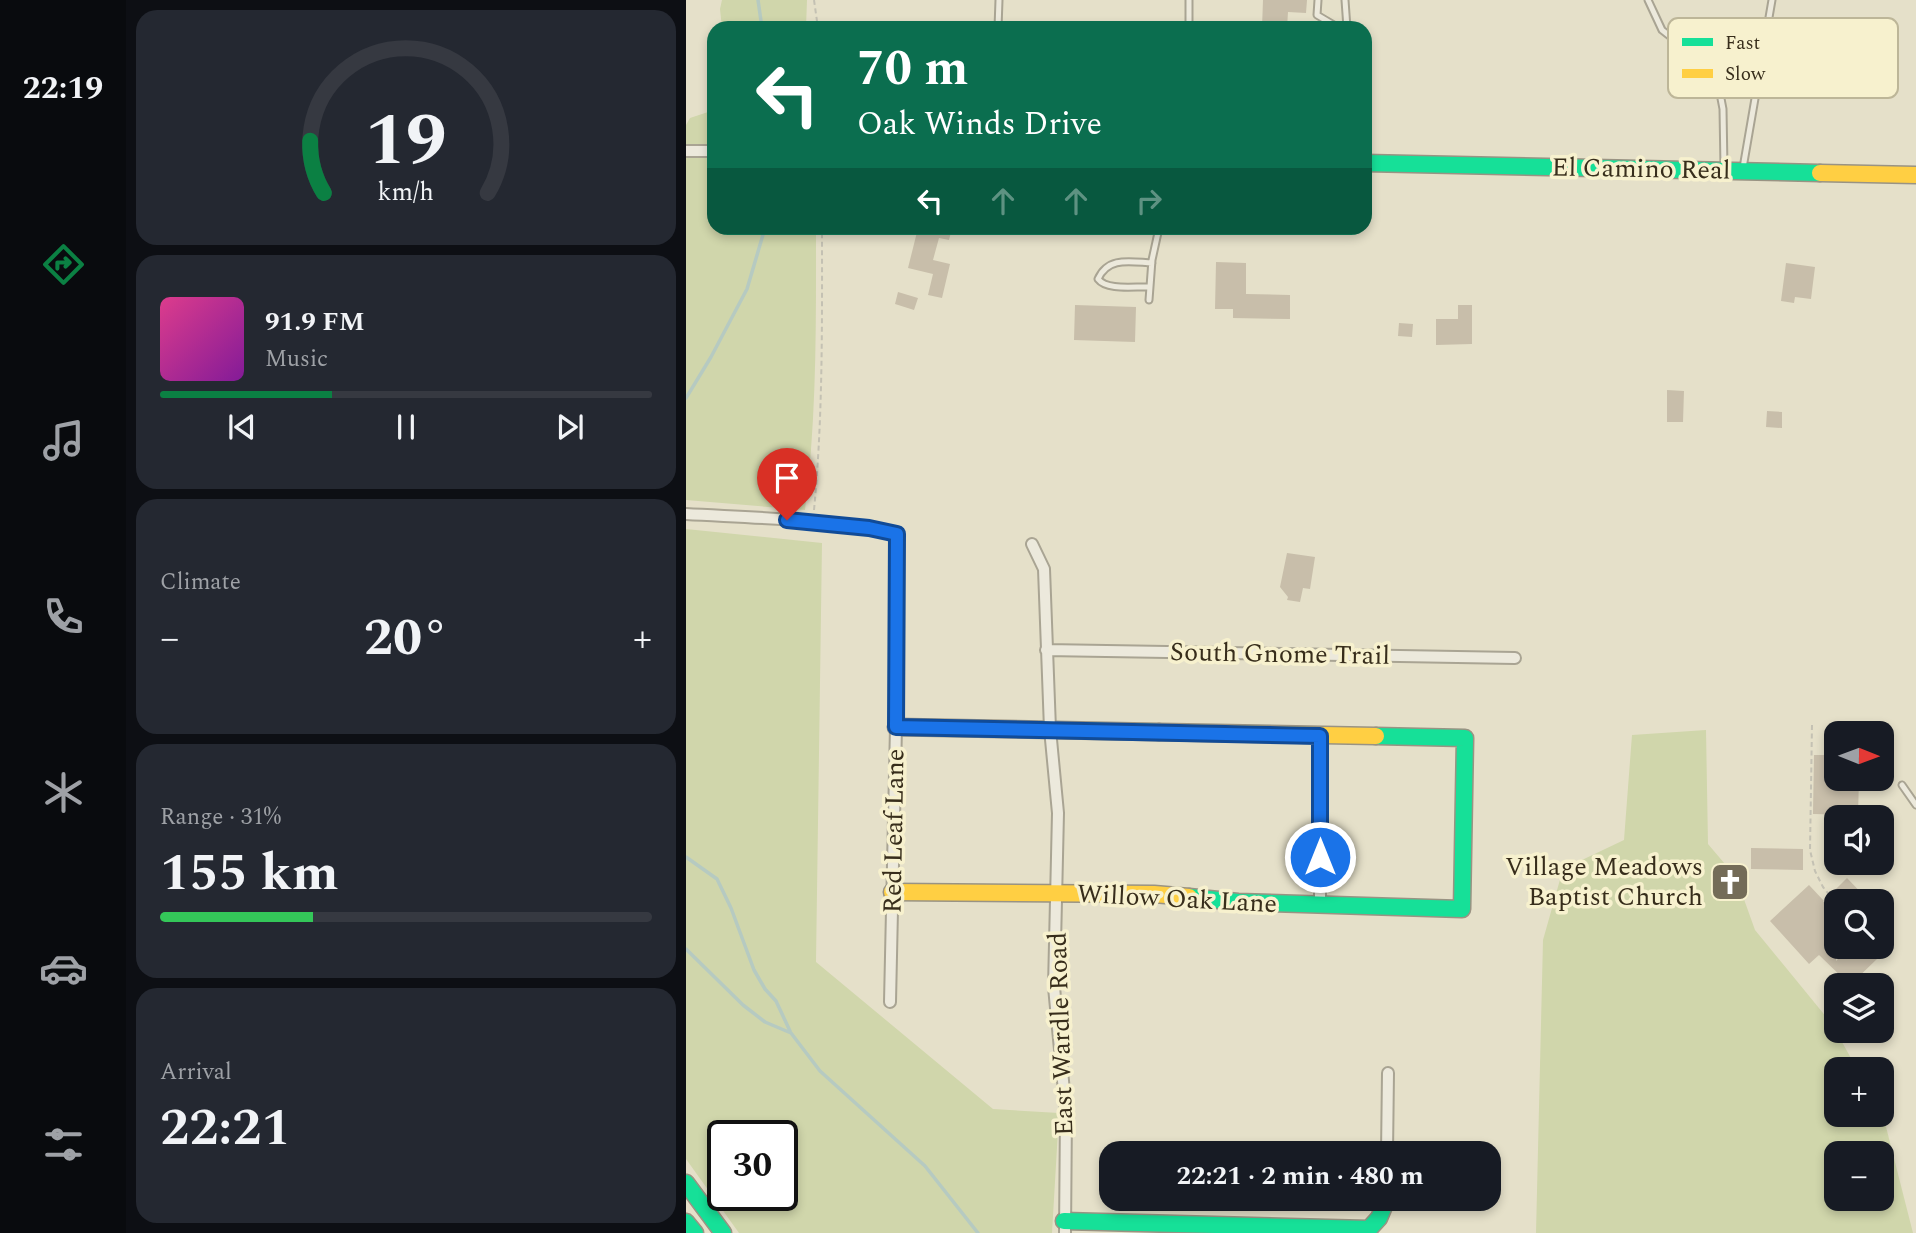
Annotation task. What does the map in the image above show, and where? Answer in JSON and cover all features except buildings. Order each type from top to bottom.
[{"type":"street","points":[[686,151],[707,151]]},
{"type":"street","name":"El Camino Real","points":[[1372,163],[1916,175]]},
{"type":"street","points":[[686,514],[813,522]]},
{"type":"street","name":"Red Leaf Lane","points":[[813,522],[897,534],[890,1002]]},
{"type":"street","name":"East Wardle Road","points":[[1032,544],[1044,569],[1050,729],[1058,813],[1054,987],[1066,1112],[1064,1227]]},
{"type":"street","name":"South Gnome Trail","points":[[1046,650],[1515,658]]},
{"type":"street","points":[[896,727],[1320,736],[1320,905]]},
{"type":"street","name":"Willow Oak Lane","points":[[892,892],[1154,894],[1238,902],[1462,909],[1465,738],[1320,736]]},
{"type":"street","points":[[1387,1141],[1388,1073]]},
{"type":"street","points":[[686,1183],[723,1233]]},
{"type":"street","points":[[1064,1227],[1369,1229],[1382,1211]]},
{"type":"street","points":[[686,1222],[695,1233]]},
{"type":"lane","points":[[998,21],[999,0]]},
{"type":"lane","points":[[1189,0],[1189,21]]},
{"type":"lane","points":[[1318,0],[1317,15],[1327,21]]},
{"type":"lane","points":[[1345,0],[1346,21]]},
{"type":"lane","points":[[1647,0],[1662,30],[1668,35]]},
{"type":"lane","points":[[1769,18],[1772,0]]},
{"type":"lane","points":[[1720,98],[1724,171]]},
{"type":"lane","points":[[1743,171],[1755,98]]},
{"type":"lane","points":[[1149,300],[1158,235]]},
{"type":"lane","points":[[1150,287],[1101,284],[1098,279],[1102,270],[1116,262],[1152,263]]},
{"type":"lane","points":[[1902,785],[1916,805]]},
{"type":"path","points":[[814,0],[817,21]]},
{"type":"path","points":[[813,522],[820,452],[822,235]]},
{"type":"path","points":[[1812,725],[1810,850],[1815,871],[1824,889]]},
{"type":"green space","points":[[722,0],[807,0],[806,21],[721,21]]},
{"type":"green space","points":[[707,112],[707,235],[816,235],[814,404],[805,510],[686,500],[686,125],[690,118]]},
{"type":"green space","points":[[686,529],[822,543],[816,962],[993,1109],[1059,1113],[1052,1233],[739,1233],[723,1211],[798,1211],[798,1120],[707,1120],[707,1188],[686,1159]]},
{"type":"green space","points":[[1706,730],[1708,844],[1736,877],[1755,930],[1824,1014],[1824,1043],[1843,1043],[1850,1057],[1824,1057],[1824,1127],[1886,1127],[1890,1141],[1824,1141],[1824,1211],[1894,1211],[1894,1158],[1913,1233],[1536,1233],[1543,940],[1563,869],[1624,840],[1632,735]]},
{"type":"waterway","points":[[758,0],[761,21]]},
{"type":"waterway","points":[[686,398],[747,289],[763,235]]},
{"type":"waterway","points":[[686,857],[717,879],[754,970],[776,1001],[790,1031]]},
{"type":"waterway","points":[[686,949],[743,1005],[765,1022],[791,1033],[820,1071],[925,1166],[978,1233]]},
{"type":"traffic: fast","points":[[1372,163],[1820,173]]},
{"type":"traffic: fast","points":[[896,727],[1159,732]]},
{"type":"traffic: fast","points":[[1189,897],[1238,902],[1462,909],[1465,738],[1376,736]]},
{"type":"traffic: fast","points":[[686,1183],[723,1233]]},
{"type":"traffic: fast","points":[[1064,1221],[1369,1229],[1382,1211]]},
{"type":"traffic: fast","points":[[686,1222],[695,1233]]},
{"type":"traffic: slow","points":[[1820,173],[1916,175]]},
{"type":"traffic: slow","points":[[1159,732],[1376,736]]},
{"type":"traffic: slow","points":[[892,892],[1154,894],[1189,897]]},
{"type":"place","name":"Village Meadows Baptist Church","points":[[1730,882]]},
{"type":"route","points":[[787,520],[869,528],[897,534],[896,727],[1320,736],[1320,857]]}]
